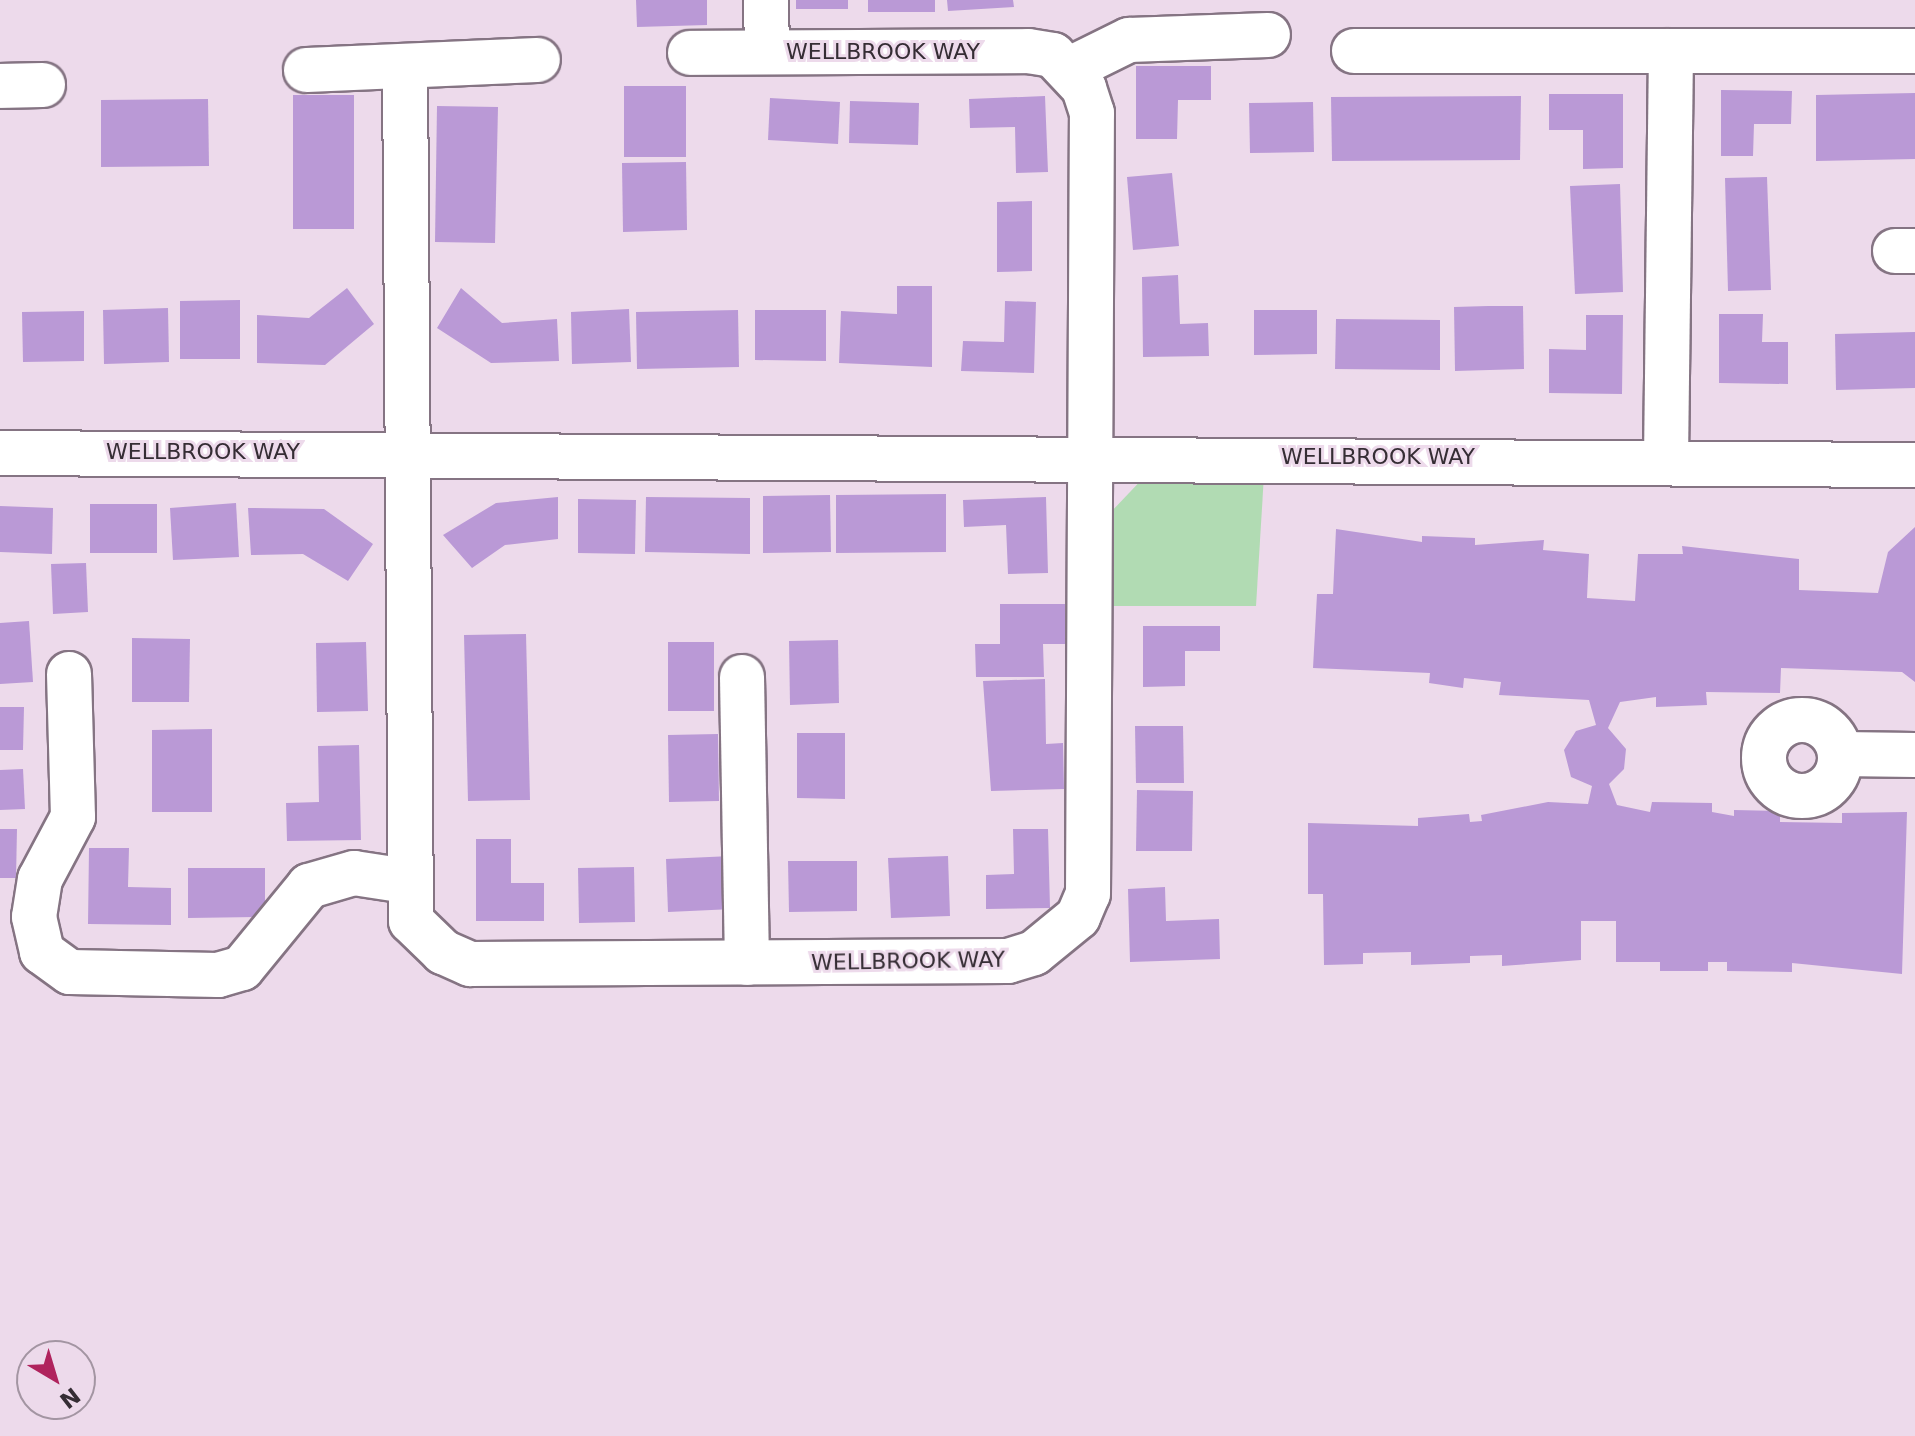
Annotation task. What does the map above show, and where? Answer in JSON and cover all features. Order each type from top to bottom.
[{"type":"street","points":[[766,0],[767,52]]},
{"type":"street","points":[[1070,69],[1129,40],[1268,35]]},
{"type":"street","name":"WELLBROOK WAY","points":[[405,66],[406,881],[411,921],[443,952],[470,964],[1008,961],[1034,953],[1078,917],[1088,894],[1092,113],[1070,69],[1053,55],[1028,51],[690,53]]},
{"type":"street","points":[[1354,51],[1915,51]]},
{"type":"street","points":[[1666,460],[1671,51]]},
{"type":"street","points":[[306,70],[538,60]]},
{"type":"street","points":[[0,86],[43,85]]},
{"type":"street","name":"WELLBROOK WAY","points":[[0,453],[405,451],[1090,455],[1915,465]]},
{"type":"street","points":[[69,674],[73,817],[40,879],[34,917],[42,952],[70,972],[218,975],[242,968],[309,886],[354,873],[406,881]]},
{"type":"street","points":[[742,677],[747,963]]},
{"type":"street","points":[[1841,754],[1915,755]]},
{"type":"green space","points":[[1149,472],[1264,475],[1256,606],[1110,606],[1110,513]]},
{"type":"building","points":[[636,0],[707,0],[707,25],[637,27]]},
{"type":"building","points":[[796,0],[848,0],[848,9],[796,9]]},
{"type":"building","points":[[868,0],[935,0],[935,12],[868,12]]},
{"type":"building","points":[[947,0],[1013,0],[1014,7],[948,11]]},
{"type":"building","points":[[1136,66],[1211,66],[1211,100],[1178,100],[1177,139],[1136,139]]},
{"type":"building","points":[[624,86],[686,86],[686,157],[624,157]]},
{"type":"building","points":[[1721,90],[1792,91],[1791,124],[1754,124],[1753,156],[1721,156]]},
{"type":"building","points":[[1915,93],[1915,159],[1816,161],[1816,95]]},
{"type":"building","points":[[1549,94],[1623,94],[1623,168],[1583,169],[1583,130],[1549,130]]},
{"type":"building","points":[[293,95],[354,95],[354,229],[293,229]]},
{"type":"building","points":[[1045,96],[1048,172],[1016,173],[1015,127],[970,128],[969,99]]},
{"type":"building","points":[[1521,96],[1520,160],[1332,161],[1331,97]]},
{"type":"building","points":[[770,98],[840,102],[838,144],[768,140]]},
{"type":"building","points":[[208,99],[209,166],[101,167],[101,100]]},
{"type":"building","points":[[850,101],[919,103],[918,145],[849,143]]},
{"type":"building","points":[[1313,102],[1314,152],[1250,153],[1249,103]]},
{"type":"building","points":[[437,106],[498,107],[495,243],[435,242]]},
{"type":"building","points":[[686,162],[687,230],[623,232],[622,163]]},
{"type":"building","points":[[1172,173],[1179,246],[1133,250],[1127,177]]},
{"type":"building","points":[[1767,177],[1771,290],[1728,291],[1725,178]]},
{"type":"building","points":[[1620,184],[1623,292],[1575,294],[1570,186]]},
{"type":"building","points":[[1032,201],[1032,271],[997,272],[997,202]]},
{"type":"building","points":[[1178,275],[1180,324],[1208,323],[1209,356],[1143,357],[1142,277]]},
{"type":"building","points":[[897,286],[932,286],[932,367],[839,363],[841,311],[897,314]]},
{"type":"building","points":[[347,288],[374,324],[325,365],[257,363],[257,315],[309,318]]},
{"type":"building","points":[[461,288],[502,323],[557,319],[559,361],[491,363],[437,328]]},
{"type":"building","points":[[240,300],[240,359],[180,359],[180,301]]},
{"type":"building","points":[[1005,301],[1036,302],[1034,373],[961,371],[963,341],[1004,342]]},
{"type":"building","points":[[1523,306],[1524,369],[1455,371],[1454,307]]},
{"type":"building","points":[[168,308],[169,362],[104,364],[103,310]]},
{"type":"building","points":[[629,309],[631,362],[572,364],[571,312]]},
{"type":"building","points":[[738,310],[739,367],[637,369],[636,312]]},
{"type":"building","points":[[755,310],[826,310],[826,361],[755,360]]},
{"type":"building","points":[[1254,310],[1317,310],[1317,354],[1254,355]]},
{"type":"building","points":[[84,311],[84,361],[23,362],[22,312]]},
{"type":"building","points":[[1719,314],[1763,314],[1762,342],[1788,342],[1788,384],[1719,383]]},
{"type":"building","points":[[1586,315],[1623,315],[1622,394],[1549,393],[1549,349],[1586,350]]},
{"type":"building","points":[[1336,319],[1440,320],[1440,370],[1335,369]]},
{"type":"building","points":[[1915,332],[1915,388],[1836,390],[1835,334]]},
{"type":"building","points":[[946,494],[946,552],[836,553],[836,495]]},
{"type":"building","points":[[830,495],[831,552],[763,553],[763,496]]},
{"type":"building","points":[[558,497],[558,539],[505,545],[472,568],[443,535],[496,503]]},
{"type":"building","points":[[646,497],[750,498],[750,554],[645,552]]},
{"type":"building","points":[[1046,497],[1048,573],[1008,574],[1006,525],[964,527],[963,500]]},
{"type":"building","points":[[578,499],[636,500],[635,554],[578,553]]},
{"type":"building","points":[[236,503],[239,557],[173,560],[170,508]]},
{"type":"building","points":[[90,504],[157,504],[157,553],[90,553]]},
{"type":"building","points":[[0,506],[53,508],[52,554],[0,552]]},
{"type":"building","points":[[248,508],[324,509],[373,544],[348,581],[303,554],[251,555]]},
{"type":"building","points":[[1915,527],[1915,682],[1902,672],[1781,668],[1780,693],[1706,692],[1707,705],[1656,707],[1656,697],[1620,702],[1608,728],[1626,749],[1624,769],[1609,784],[1617,805],[1650,812],[1652,802],[1712,803],[1712,812],[1734,816],[1734,810],[1780,811],[1780,822],[1842,823],[1842,813],[1907,812],[1902,974],[1792,963],[1792,972],[1727,971],[1727,962],[1708,962],[1708,971],[1660,971],[1660,962],[1616,962],[1616,921],[1581,921],[1581,960],[1502,966],[1502,955],[1470,956],[1470,963],[1411,965],[1411,952],[1363,953],[1363,964],[1324,965],[1323,894],[1308,894],[1308,823],[1418,826],[1418,818],[1469,814],[1470,822],[1482,821],[1481,815],[1548,802],[1588,804],[1592,786],[1571,777],[1564,750],[1576,731],[1596,725],[1589,700],[1499,695],[1501,682],[1464,678],[1463,688],[1429,683],[1430,673],[1313,668],[1317,594],[1333,594],[1336,529],[1422,542],[1422,536],[1475,538],[1475,545],[1544,540],[1543,550],[1589,554],[1587,598],[1635,601],[1638,554],[1683,554],[1682,546],[1799,559],[1799,590],[1878,593],[1888,552]]},
{"type":"building","points":[[86,563],[88,612],[53,614],[51,564]]},
{"type":"building","points":[[1000,604],[1065,604],[1065,644],[1043,644],[1044,677],[976,677],[975,644],[1000,644]]},
{"type":"building","points":[[29,621],[33,682],[0,684],[0,623]]},
{"type":"building","points":[[1143,626],[1220,626],[1220,651],[1185,651],[1185,686],[1143,687]]},
{"type":"building","points":[[526,634],[530,800],[468,801],[464,635]]},
{"type":"building","points":[[132,638],[190,639],[189,702],[132,702]]},
{"type":"building","points":[[838,640],[839,703],[790,705],[789,641]]},
{"type":"building","points":[[366,642],[368,711],[317,712],[316,643]]},
{"type":"building","points":[[668,642],[714,642],[714,711],[668,711]]},
{"type":"building","points":[[1045,679],[1046,744],[1063,743],[1064,789],[991,791],[983,681]]},
{"type":"building","points":[[0,707],[24,707],[23,750],[0,750]]},
{"type":"building","points":[[1135,726],[1183,726],[1184,783],[1136,783]]},
{"type":"building","points":[[212,729],[212,812],[152,812],[152,730]]},
{"type":"building","points":[[797,733],[845,733],[845,799],[797,798]]},
{"type":"building","points":[[718,734],[719,801],[669,802],[668,735]]},
{"type":"building","points":[[359,745],[361,840],[287,841],[286,803],[319,802],[318,746]]},
{"type":"building","points":[[23,769],[25,809],[0,810],[0,770]]},
{"type":"building","points":[[1137,790],[1193,791],[1192,851],[1136,851]]},
{"type":"building","points":[[0,829],[17,829],[16,878],[0,878]]},
{"type":"building","points":[[1013,829],[1048,829],[1050,908],[986,909],[986,875],[1014,874]]},
{"type":"building","points":[[476,839],[511,839],[511,883],[544,883],[544,921],[476,921]]},
{"type":"building","points":[[89,848],[129,848],[128,887],[171,888],[171,925],[88,924]]},
{"type":"building","points":[[731,856],[733,909],[668,912],[666,859]]},
{"type":"building","points":[[948,856],[950,916],[891,918],[888,858]]},
{"type":"building","points":[[788,861],[857,861],[857,911],[789,912]]},
{"type":"building","points":[[634,867],[635,922],[579,923],[578,868]]},
{"type":"building","points":[[188,868],[265,868],[265,917],[188,918]]},
{"type":"building","points":[[1165,887],[1166,921],[1219,919],[1220,959],[1130,962],[1128,889]]}]
